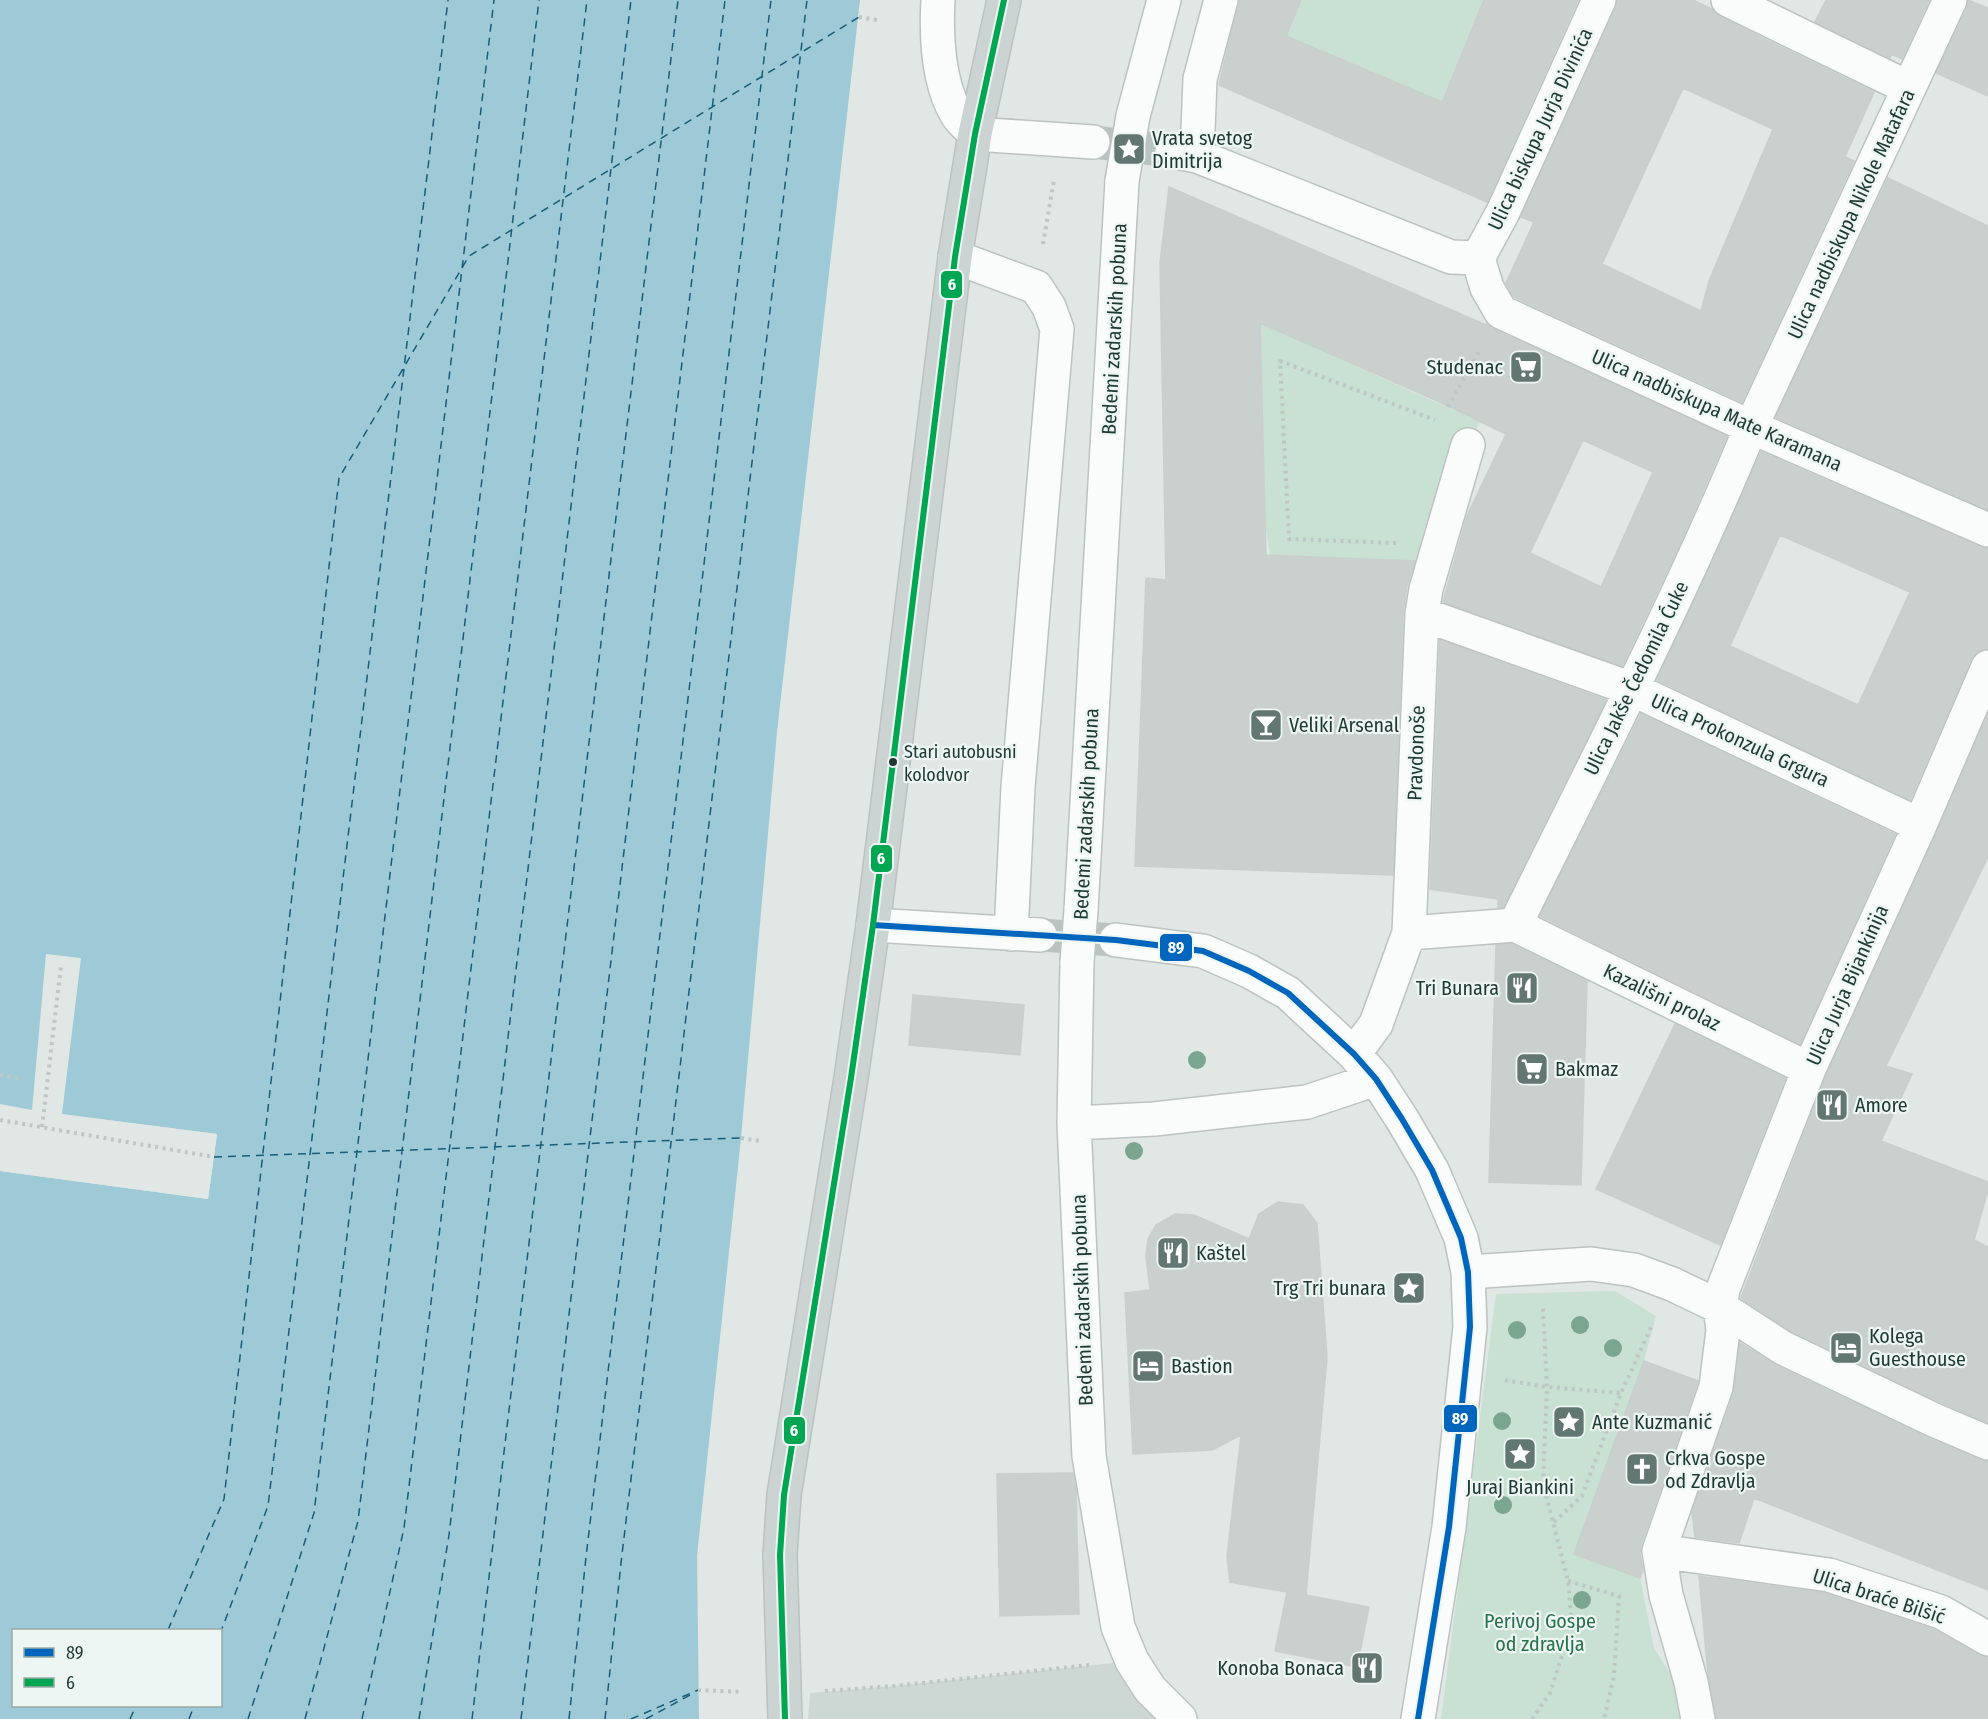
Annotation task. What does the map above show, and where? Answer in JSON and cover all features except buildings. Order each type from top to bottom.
[{"type":"main road","points":[[785,1719],[780,1555],[784,1496],[873,925],[955,257],[975,134],[1004,0]]},
{"type":"street","points":[[938,0],[940,59],[945,87],[957,115],[975,134],[1093,142]]},
{"type":"street","name":"Bedemi zadarskih pobuna","points":[[1164,0],[1132,116],[1122,182],[1077,962],[1074,1123],[1089,1456],[1118,1627],[1132,1660],[1150,1689],[1180,1719]]},
{"type":"street","points":[[1221,0],[1200,79],[1184,154],[1451,257],[1478,258]]},
{"type":"street","name":"Ulica biskupa Jurja Divinića","points":[[1478,258],[1503,212],[1599,0]]},
{"type":"street","points":[[1728,0],[1909,88]]},
{"type":"street","name":"Ulica nadbiskupa Nikole Matafara","points":[[1751,427],[1950,0]]},
{"type":"street","points":[[873,925],[1025,934],[1018,786],[1057,329],[1049,307],[1036,286],[955,257]]},
{"type":"street","name":"Ulica nadbiskupa Mate Karamana","points":[[1478,258],[1486,288],[1501,312],[1751,427],[1988,530]]},
{"type":"street","name":"Ulica Jakše Čedomila Ćuke","points":[[1515,925],[1632,689],[1726,487],[1751,427]]},
{"type":"street","name":"Pravdonoše","points":[[1354,1054],[1376,1024],[1409,933],[1422,614],[1426,589],[1468,445]]},
{"type":"street","name":"Ulica Prokonzula Grgura","points":[[1422,614],[1632,689],[1920,825]]},
{"type":"street","name":"Ulica Jurja Bijankinija","points":[[1659,1551],[1716,1387],[1723,1330],[1720,1308],[1723,1289],[1809,1069],[1920,825],[1988,667]]},
{"type":"street","points":[[1409,933],[1515,925]]},
{"type":"street","name":"Kazališni prolaz","points":[[1515,925],[1809,1069]]},
{"type":"street","points":[[1116,940],[1203,951],[1249,971],[1288,993],[1354,1054],[1376,1079],[1432,1170],[1461,1238],[1468,1272],[1470,1327],[1449,1527],[1418,1719]]},
{"type":"street","points":[[1074,1123],[1154,1119],[1307,1102],[1376,1079]]},
{"type":"street","points":[[1468,1272],[1591,1264],[1634,1270],[1672,1284],[1720,1308],[1783,1348],[1934,1420],[1988,1443]]},
{"type":"street","points":[[1659,1551],[1666,1595],[1698,1719]]},
{"type":"street","name":"Ulica braće Bilšić","points":[[1659,1551],[1829,1575],[1941,1612],[1988,1640]]},
{"type":"path","points":[[859,17],[877,20]]},
{"type":"path","points":[[1400,543],[1289,539],[1280,361],[1438,421]]},
{"type":"path","points":[[1448,406],[1467,373]]},
{"type":"path","points":[[42,1127],[61,966]]},
{"type":"path","points":[[0,1075],[20,1078]]},
{"type":"path","points":[[0,1120],[213,1157]]},
{"type":"path","points":[[741,1138],[760,1141]]},
{"type":"path","points":[[1532,1267],[1542,1293],[1547,1387],[1543,1483],[1568,1581],[1572,1624],[1550,1693],[1532,1719]]},
{"type":"path","points":[[1554,1522],[1582,1496],[1621,1393],[1672,1284]]},
{"type":"path","points":[[1465,1377],[1485,1377],[1547,1387],[1621,1393]]},
{"type":"path","points":[[1568,1581],[1619,1596],[1614,1676],[1604,1719]]},
{"type":"path","points":[[822,1692],[1132,1660]]},
{"type":"shaded area","points":[[1132,1661],[1180,1719],[808,1719],[810,1693]]},
{"type":"green space","points":[[1298,0],[1484,0],[1441,102],[1286,36]]},
{"type":"green space","points":[[1231,310],[1480,422],[1468,445],[1432,566],[1398,560],[1270,555],[1265,522],[1261,364]]},
{"type":"green space","name":"Perivoj Gospe od zdravlja","points":[[1615,1291],[1656,1316],[1644,1361],[1574,1553],[1640,1578],[1654,1648],[1680,1689],[1687,1719],[1441,1719],[1496,1294]]},
{"type":"water","points":[[0,0],[860,0],[777,732],[741,1138],[697,1556],[699,1719],[0,1719],[0,1171],[208,1199],[217,1134],[62,1114],[81,958],[46,954],[32,1110],[0,1104]]},
{"type":"pier","points":[[59,1114],[217,1134],[208,1199],[0,1171],[0,1169],[206,1195],[213,1136],[62,1117]]},
{"type":"ferry route","points":[[222,1629],[268,1506],[448,0]]},
{"type":"ferry route","points":[[248,1719],[314,1513],[494,0]]},
{"type":"ferry route","points":[[305,1719],[358,1521],[539,0]]},
{"type":"ferry route","points":[[362,1719],[404,1528],[587,0]]},
{"type":"ferry route","points":[[419,1719],[449,1535],[631,0]]},
{"type":"ferry route","points":[[472,1719],[678,0]]},
{"type":"ferry route","points":[[521,1719],[725,0]]},
{"type":"ferry route","points":[[569,1719],[586,1557],[771,0]]},
{"type":"ferry route","points":[[605,1719],[621,1563],[807,0]]},
{"type":"ferry route","points":[[168,1629],[224,1499],[339,478],[469,256],[859,17]]},
{"type":"ferry route","points":[[214,1157],[741,1138]]},
{"type":"ferry route","points":[[631,1719],[698,1690]]},
{"type":"ferry route","points":[[646,1719],[690,1695]]},
{"type":"ferry route","points":[[130,1719],[136,1707]]},
{"type":"ferry route","points":[[189,1719],[194,1707]]},
{"type":"tunnel","points":[[1093,142],[1172,151]]},
{"type":"tunnel","points":[[1040,935],[1116,940]]},
{"type":"transit line","name":"6","points":[[785,1719],[780,1555],[784,1495],[851,1078],[873,925],[955,257],[975,134],[1004,0]]},
{"type":"transit line","name":"89","points":[[873,925],[1116,940],[1203,951],[1249,971],[1288,993],[1354,1054],[1376,1079],[1432,1170],[1461,1238],[1468,1272],[1470,1327],[1449,1527],[1418,1719]]},
{"type":"place","name":"Vrata svetog Dimitrija","points":[[1129,149]]},
{"type":"place","name":"Studenac","points":[[1526,367]]},
{"type":"place","name":"Veliki Arsenal","points":[[1266,725]]},
{"type":"place","name":"Stari autobusni kolodvor","points":[[893,762]]},
{"type":"place","name":"Tri Bunara","points":[[1522,988]]},
{"type":"place","name":"Bakmaz","points":[[1532,1069]]},
{"type":"place","name":"Amore","points":[[1832,1105]]},
{"type":"place","name":"Kaštel","points":[[1173,1253]]},
{"type":"place","name":"Trg Tri bunara","points":[[1409,1288]]},
{"type":"place","name":"Kolega Guesthouse","points":[[1846,1348]]},
{"type":"place","name":"Bastion","points":[[1148,1366]]},
{"type":"place","name":"Ante Kuzmanić","points":[[1569,1422]]},
{"type":"place","name":"Juraj Biankini","points":[[1520,1454]]},
{"type":"place","name":"Crkva Gospe od Zdravlja","points":[[1642,1469]]},
{"type":"place","name":"Konoba Bonaca","points":[[1367,1668]]}]
